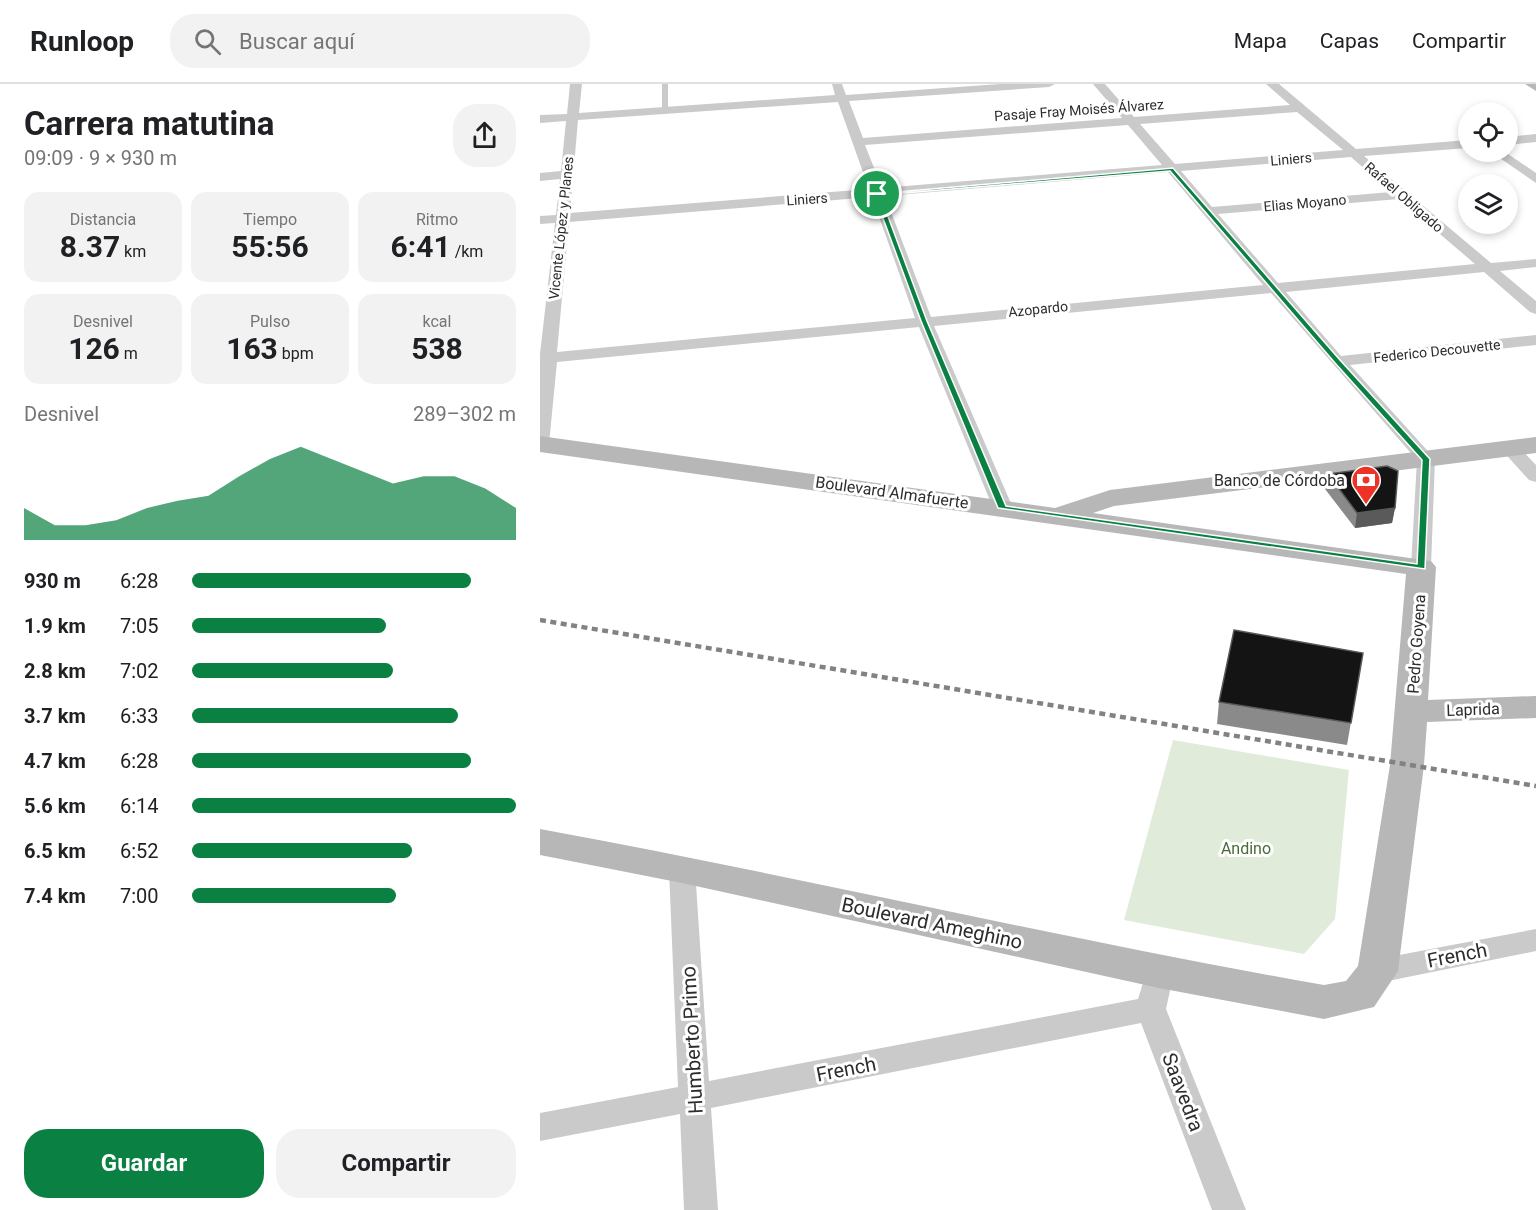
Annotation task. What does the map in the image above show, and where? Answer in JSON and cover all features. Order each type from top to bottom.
[{"type":"main road","name":"Boulevard Almafuerte","points":[[540,444],[1421,567]]},
{"type":"main road","points":[[1056,516],[1110,498],[1536,445]]},
{"type":"main road","name":"Pedro Goyena","points":[[1378,971],[1407,765],[1421,567]]},
{"type":"main road","name":"Laprida","points":[[1411,712],[1536,707]]},
{"type":"main road","name":"Boulevard Ameghino","points":[[540,842],[682,869],[1155,991],[1324,1002],[1359,995],[1378,971]]},
{"type":"street","name":"Vicente López y Planes","points":[[540,444],[545,358],[576,84]]},
{"type":"street","points":[[836,84],[924,321],[1003,508]]},
{"type":"street","points":[[540,119],[968,87],[1049,84]]},
{"type":"street","points":[[1099,84],[1337,361],[1426,459]]},
{"type":"street","name":"Rafael Obligado","points":[[1272,84],[1536,309]]},
{"type":"street","name":"Pasaje Fray Moisés Álvarez","points":[[859,142],[1300,108]]},
{"type":"street","points":[[1518,140],[1536,138]]},
{"type":"street","name":"Liniers","points":[[540,220],[1458,145]]},
{"type":"street","points":[[1511,162],[1536,179]]},
{"type":"street","points":[[540,177],[566,175]]},
{"type":"street","name":"Elias Moyano","points":[[1208,211],[1402,195]]},
{"type":"street","name":"Azopardo","points":[[545,358],[1273,286],[1536,263]]},
{"type":"street","name":"Federico Decouvette","points":[[1337,361],[1536,340]]},
{"type":"street","points":[[1509,448],[1536,476]]},
{"type":"street","name":"Pedro Goyena","points":[[1421,567],[1426,459]]},
{"type":"street","name":"Humberto Primo","points":[[682,869],[701,1210]]},
{"type":"street","name":"French","points":[[1378,971],[1536,940]]},
{"type":"street","name":"French","points":[[540,1127],[696,1098],[1155,991]]},
{"type":"street","name":"Saavedra","points":[[1155,991],[1229,1210]]},
{"type":"lane","points":[[665,84],[665,110]]},
{"type":"green space","name":"Andino","points":[[1173,740],[1349,770],[1335,919],[1304,954],[1124,920]]},
{"type":"building","points":[[1387,466],[1398,471],[1395,508],[1357,513],[1328,474]]},
{"type":"building","points":[[1234,630],[1363,653],[1351,723],[1219,702]]},
{"type":"railway","points":[[540,620],[1536,786]]},
{"type":"place","name":"Banco de Córdoba","points":[[1366,506]]},
{"type":"route","points":[[1172,169],[1337,361],[1426,459],[1421,567],[1003,508],[924,321],[877,194],[1172,169]]}]
